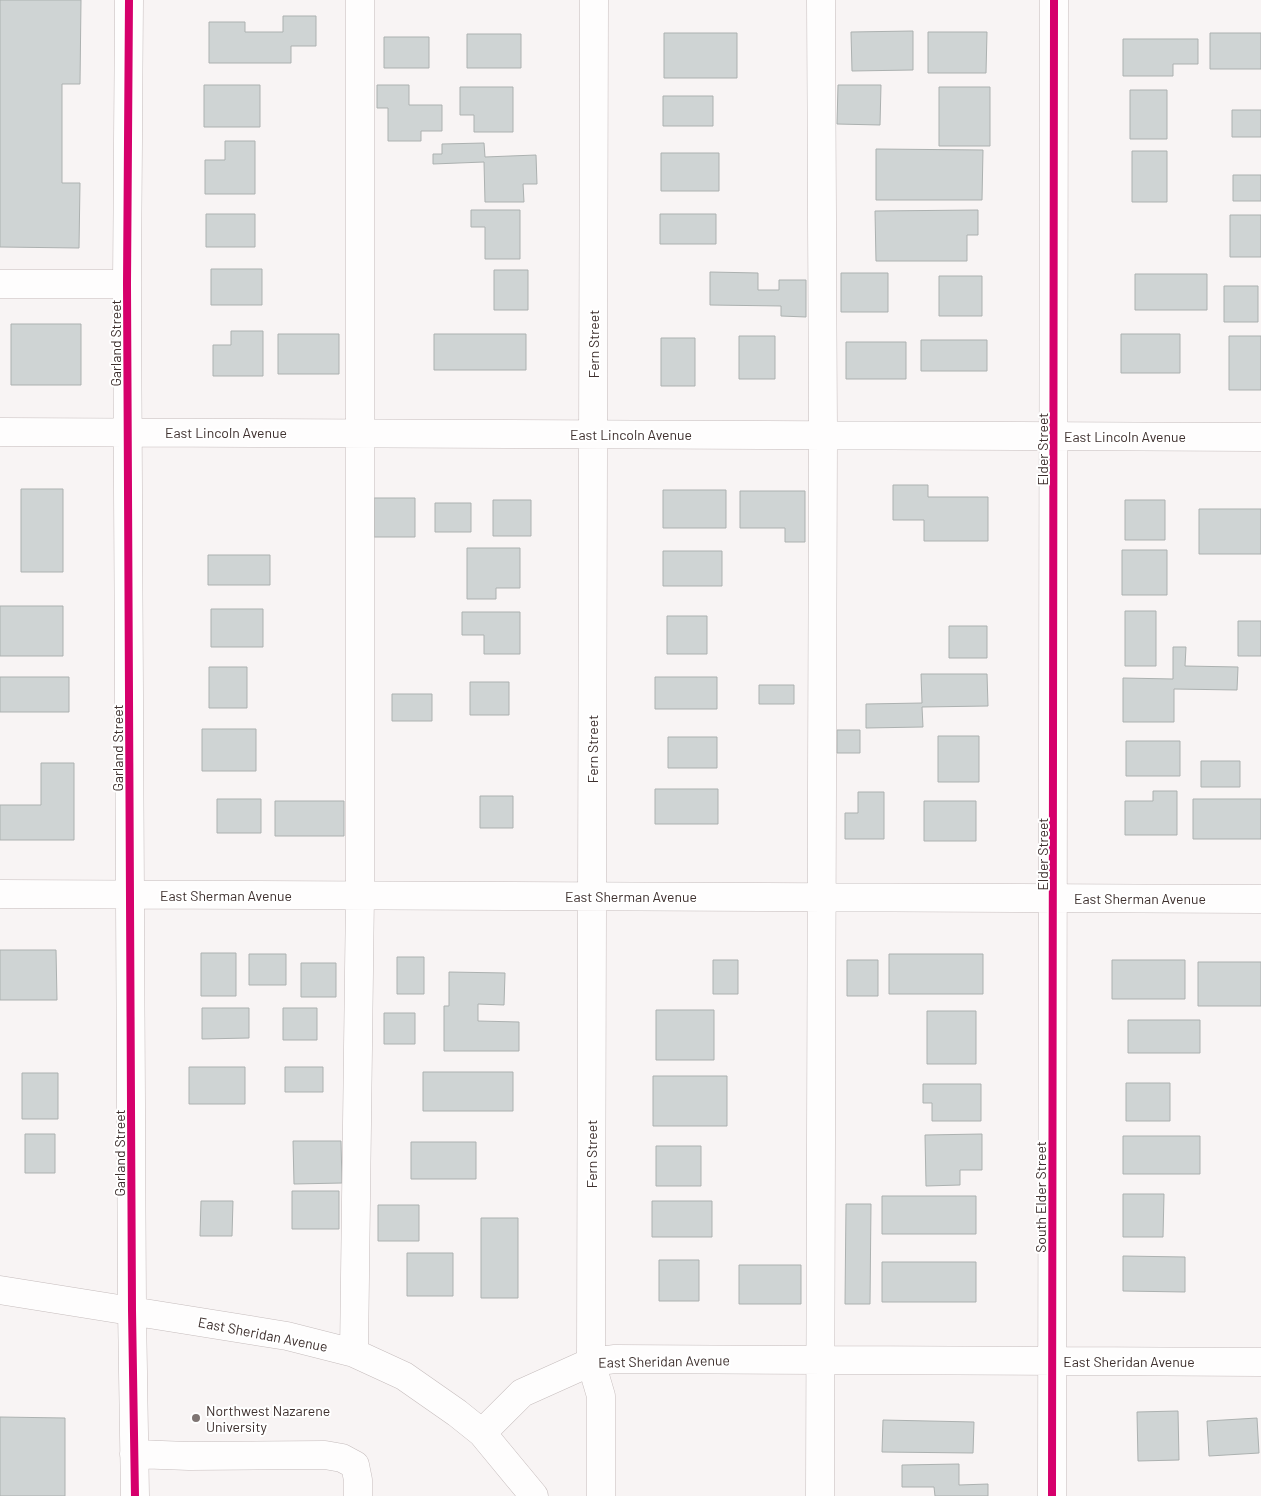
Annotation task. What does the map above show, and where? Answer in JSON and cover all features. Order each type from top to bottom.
[{"type":"street","name":"Garland Street","points":[[129,0],[127,284],[132,1310],[135,1496]]},
{"type":"street","points":[[354,1353],[360,895],[360,0]]},
{"type":"street","name":"Fern Street","points":[[594,0],[591,1362],[601,1396],[601,1496]]},
{"type":"street","points":[[820,1496],[821,0]]},
{"type":"street","name":"Elder Street","points":[[1054,0],[1054,898]]},
{"type":"street","points":[[0,284],[127,284]]},
{"type":"street","name":"East Lincoln Avenue","points":[[0,432],[1261,436]]},
{"type":"street","name":"East Sherman Avenue","points":[[0,894],[1261,899]]},
{"type":"street","name":"South Elder Street","points":[[1052,1496],[1054,898]]},
{"type":"street","name":"East Sheridan Avenue","points":[[0,1290],[287,1336],[354,1353],[404,1376],[482,1433],[522,1393],[591,1362],[615,1358],[1261,1362]]},
{"type":"street","points":[[482,1433],[534,1496]]},
{"type":"street","points":[[134,1454],[189,1456],[304,1455],[342,1458],[355,1465],[358,1480],[358,1496]]},
{"type":"building","points":[[0,0],[81,0],[80,84],[62,84],[62,183],[80,183],[79,248],[0,247]]},
{"type":"building","points":[[283,16],[316,16],[316,46],[291,46],[291,63],[209,63],[209,22],[245,22],[245,32],[283,32]]},
{"type":"building","points":[[913,31],[913,70],[852,71],[851,32]]},
{"type":"building","points":[[928,32],[987,32],[986,73],[928,73]]},
{"type":"building","points":[[664,33],[737,33],[737,78],[664,78]]},
{"type":"building","points":[[1210,33],[1261,33],[1261,69],[1210,69]]},
{"type":"building","points":[[467,34],[521,34],[521,68],[467,68]]},
{"type":"building","points":[[384,37],[429,37],[429,68],[384,68]]},
{"type":"building","points":[[1123,39],[1198,39],[1198,64],[1173,64],[1173,76],[1123,76]]},
{"type":"building","points":[[204,85],[260,85],[260,127],[204,127]]},
{"type":"building","points":[[377,85],[409,85],[409,105],[442,105],[442,131],[421,131],[421,141],[388,141],[388,108],[377,108]]},
{"type":"building","points":[[838,85],[881,85],[880,125],[837,124]]},
{"type":"building","points":[[460,87],[513,87],[513,132],[474,132],[474,115],[460,115]]},
{"type":"building","points":[[939,87],[990,87],[990,146],[939,146]]},
{"type":"building","points":[[1130,90],[1167,90],[1167,139],[1130,139]]},
{"type":"building","points":[[663,96],[713,96],[713,126],[663,126]]},
{"type":"building","points":[[1232,110],[1261,110],[1261,137],[1232,137]]},
{"type":"building","points":[[225,141],[255,141],[255,194],[205,194],[205,160],[225,160]]},
{"type":"building","points":[[484,143],[485,157],[536,155],[537,184],[523,184],[524,202],[485,202],[484,162],[433,164],[433,154],[442,154],[442,144]]},
{"type":"building","points":[[876,149],[983,150],[982,200],[876,200]]},
{"type":"building","points":[[1132,151],[1167,151],[1167,202],[1132,202]]},
{"type":"building","points":[[661,153],[719,153],[719,191],[661,191]]},
{"type":"building","points":[[1233,175],[1261,175],[1261,201],[1233,201]]},
{"type":"building","points":[[471,210],[520,210],[520,259],[485,259],[485,227],[471,227]]},
{"type":"building","points":[[978,210],[978,235],[967,235],[967,261],[876,261],[875,211]]},
{"type":"building","points":[[206,214],[255,214],[255,247],[206,247]]},
{"type":"building","points":[[660,214],[716,214],[716,244],[660,244]]},
{"type":"building","points":[[1230,215],[1261,215],[1261,257],[1230,257]]},
{"type":"building","points":[[211,269],[262,269],[262,305],[211,305]]},
{"type":"building","points":[[494,270],[528,270],[528,310],[494,310]]},
{"type":"building","points":[[710,272],[758,273],[758,290],[779,290],[779,280],[806,280],[806,317],[781,316],[781,306],[710,305]]},
{"type":"building","points":[[841,273],[888,273],[888,312],[841,312]]},
{"type":"building","points":[[1135,274],[1207,274],[1207,310],[1135,310]]},
{"type":"building","points":[[939,276],[982,276],[982,316],[939,316]]},
{"type":"building","points":[[1224,286],[1258,286],[1258,322],[1224,322]]},
{"type":"building","points":[[11,324],[81,324],[81,385],[11,385]]},
{"type":"building","points":[[231,331],[263,331],[263,376],[213,376],[213,345],[231,345]]},
{"type":"building","points":[[278,334],[339,334],[339,374],[278,374]]},
{"type":"building","points":[[434,334],[526,334],[526,370],[434,370]]},
{"type":"building","points":[[1121,334],[1180,334],[1180,373],[1121,373]]},
{"type":"building","points":[[739,336],[775,336],[775,379],[739,379]]},
{"type":"building","points":[[1229,336],[1261,336],[1261,390],[1229,390]]},
{"type":"building","points":[[661,338],[695,338],[695,386],[661,386]]},
{"type":"building","points":[[921,340],[987,340],[987,371],[921,371]]},
{"type":"building","points":[[846,342],[906,342],[906,379],[846,379]]},
{"type":"building","points":[[893,485],[928,485],[928,497],[988,497],[988,541],[924,541],[924,520],[893,520]]},
{"type":"building","points":[[21,489],[63,489],[63,572],[21,572]]},
{"type":"building","points":[[663,490],[726,490],[726,528],[663,528]]},
{"type":"building","points":[[740,491],[805,491],[805,542],[785,542],[785,528],[740,528]]},
{"type":"building","points":[[374,498],[415,498],[415,537],[374,537]]},
{"type":"building","points":[[493,500],[531,500],[531,536],[493,536]]},
{"type":"building","points":[[1125,500],[1165,500],[1165,540],[1125,540]]},
{"type":"building","points":[[435,503],[471,503],[471,532],[435,532]]},
{"type":"building","points":[[1199,509],[1261,509],[1261,554],[1199,554]]},
{"type":"building","points":[[467,548],[520,548],[520,588],[496,588],[496,599],[467,599]]},
{"type":"building","points":[[1122,550],[1167,550],[1167,595],[1122,595]]},
{"type":"building","points":[[663,551],[722,551],[722,586],[663,586]]},
{"type":"building","points":[[208,555],[270,555],[270,585],[208,585]]},
{"type":"building","points":[[0,606],[63,606],[63,656],[0,656]]},
{"type":"building","points":[[211,609],[263,609],[263,647],[211,647]]},
{"type":"building","points":[[1125,611],[1156,611],[1156,666],[1125,666]]},
{"type":"building","points":[[462,612],[520,612],[520,654],[484,654],[484,635],[462,635]]},
{"type":"building","points":[[667,616],[707,616],[707,654],[667,654]]},
{"type":"building","points":[[1238,621],[1261,621],[1261,656],[1238,656]]},
{"type":"building","points":[[949,626],[987,626],[987,658],[949,658]]},
{"type":"building","points":[[1173,647],[1186,647],[1185,666],[1238,667],[1237,690],[1174,689],[1174,722],[1123,722],[1123,678],[1173,679]]},
{"type":"building","points":[[209,667],[247,667],[247,708],[209,708]]},
{"type":"building","points":[[921,674],[987,674],[988,706],[922,707],[923,727],[866,728],[866,704],[922,703]]},
{"type":"building","points":[[0,677],[69,677],[69,712],[0,712]]},
{"type":"building","points":[[655,677],[717,677],[717,709],[655,709]]},
{"type":"building","points":[[470,682],[509,682],[509,715],[470,715]]},
{"type":"building","points":[[759,685],[794,685],[794,704],[759,704]]},
{"type":"building","points":[[392,694],[432,694],[432,721],[392,721]]},
{"type":"building","points":[[202,729],[256,729],[256,771],[202,771]]},
{"type":"building","points":[[837,730],[860,730],[860,753],[837,753]]},
{"type":"building","points":[[938,736],[979,736],[979,782],[938,782]]},
{"type":"building","points":[[668,737],[717,737],[717,768],[668,768]]},
{"type":"building","points":[[1126,741],[1180,741],[1180,776],[1126,776]]},
{"type":"building","points":[[1201,761],[1240,761],[1240,787],[1201,787]]},
{"type":"building","points":[[41,763],[74,763],[74,840],[0,840],[0,805],[41,805]]},
{"type":"building","points":[[655,789],[718,789],[718,824],[655,824]]},
{"type":"building","points":[[1153,791],[1177,791],[1177,835],[1125,835],[1125,801],[1153,801]]},
{"type":"building","points":[[858,792],[884,792],[884,839],[845,839],[845,813],[858,813]]},
{"type":"building","points":[[480,796],[513,796],[513,828],[480,828]]},
{"type":"building","points":[[217,799],[261,799],[261,833],[217,833]]},
{"type":"building","points":[[1193,799],[1261,799],[1261,839],[1193,839]]},
{"type":"building","points":[[275,801],[344,801],[344,836],[275,836]]},
{"type":"building","points":[[924,801],[976,801],[976,841],[924,841]]},
{"type":"building","points":[[0,950],[56,950],[57,1000],[0,1000]]},
{"type":"building","points":[[201,953],[236,953],[236,996],[201,996]]},
{"type":"building","points":[[249,954],[286,954],[286,985],[249,985]]},
{"type":"building","points":[[889,954],[983,954],[983,994],[889,994]]},
{"type":"building","points":[[397,957],[424,957],[424,994],[397,994]]},
{"type":"building","points":[[713,960],[738,960],[738,994],[713,994]]},
{"type":"building","points":[[847,960],[878,960],[878,996],[847,996]]},
{"type":"building","points":[[1112,960],[1185,960],[1185,999],[1112,999]]},
{"type":"building","points":[[1198,962],[1261,962],[1261,1006],[1198,1006]]},
{"type":"building","points":[[301,963],[336,963],[336,997],[301,997]]},
{"type":"building","points":[[449,972],[505,973],[504,1005],[478,1004],[478,1021],[519,1022],[519,1051],[444,1051],[444,1006],[449,1006]]},
{"type":"building","points":[[202,1008],[249,1008],[249,1038],[202,1039]]},
{"type":"building","points":[[283,1008],[317,1008],[317,1040],[283,1040]]},
{"type":"building","points":[[656,1010],[714,1010],[714,1060],[656,1060]]},
{"type":"building","points":[[927,1011],[976,1011],[976,1064],[927,1064]]},
{"type":"building","points":[[384,1013],[415,1013],[415,1044],[384,1044]]},
{"type":"building","points":[[1128,1020],[1200,1020],[1200,1053],[1128,1053]]},
{"type":"building","points":[[189,1067],[245,1067],[245,1104],[189,1104]]},
{"type":"building","points":[[285,1067],[323,1067],[323,1092],[285,1092]]},
{"type":"building","points":[[423,1072],[513,1072],[513,1111],[423,1111]]},
{"type":"building","points":[[22,1073],[58,1073],[58,1119],[22,1119]]},
{"type":"building","points":[[653,1076],[727,1076],[727,1126],[653,1126]]},
{"type":"building","points":[[1126,1083],[1170,1083],[1170,1121],[1126,1121]]},
{"type":"building","points":[[923,1084],[981,1084],[981,1121],[932,1121],[932,1103],[923,1103]]},
{"type":"building","points":[[25,1134],[55,1134],[55,1173],[25,1173]]},
{"type":"building","points":[[982,1134],[982,1170],[960,1170],[960,1185],[926,1186],[925,1135]]},
{"type":"building","points":[[1123,1136],[1200,1136],[1200,1174],[1123,1174]]},
{"type":"building","points":[[293,1141],[341,1141],[342,1183],[294,1184]]},
{"type":"building","points":[[411,1142],[476,1142],[476,1179],[411,1179]]},
{"type":"building","points":[[656,1146],[701,1146],[701,1186],[656,1186]]},
{"type":"building","points":[[292,1191],[339,1191],[339,1229],[292,1229]]},
{"type":"building","points":[[1123,1194],[1164,1194],[1163,1237],[1123,1237]]},
{"type":"building","points":[[882,1196],[976,1196],[976,1234],[882,1234]]},
{"type":"building","points":[[201,1201],[233,1201],[232,1236],[200,1236]]},
{"type":"building","points":[[652,1201],[712,1201],[712,1237],[652,1237]]},
{"type":"building","points":[[846,1204],[871,1204],[870,1304],[845,1304]]},
{"type":"building","points":[[378,1205],[419,1205],[419,1241],[378,1241]]},
{"type":"building","points":[[481,1218],[518,1218],[518,1298],[481,1298]]},
{"type":"building","points":[[407,1253],[453,1253],[453,1296],[407,1296]]},
{"type":"building","points":[[1123,1256],[1185,1257],[1185,1292],[1123,1291]]},
{"type":"building","points":[[659,1260],[699,1260],[699,1301],[659,1301]]},
{"type":"building","points":[[882,1262],[976,1262],[976,1302],[882,1302]]},
{"type":"building","points":[[739,1265],[801,1265],[801,1304],[739,1304]]},
{"type":"building","points":[[1178,1411],[1179,1460],[1138,1461],[1137,1412]]},
{"type":"building","points":[[0,1417],[65,1418],[65,1496],[0,1496]]},
{"type":"building","points":[[1257,1418],[1259,1453],[1209,1456],[1207,1421]]},
{"type":"building","points":[[883,1420],[974,1422],[973,1453],[882,1452]]},
{"type":"building","points":[[959,1464],[959,1485],[988,1484],[988,1496],[935,1496],[934,1487],[902,1487],[902,1465]]},
{"type":"cycle path","points":[[129,0],[127,284],[132,1310],[135,1496]]},
{"type":"cycle path","points":[[1052,1496],[1054,0]]},
{"type":"place","name":"Northwest Nazarene University","points":[[196,1418]]}]
